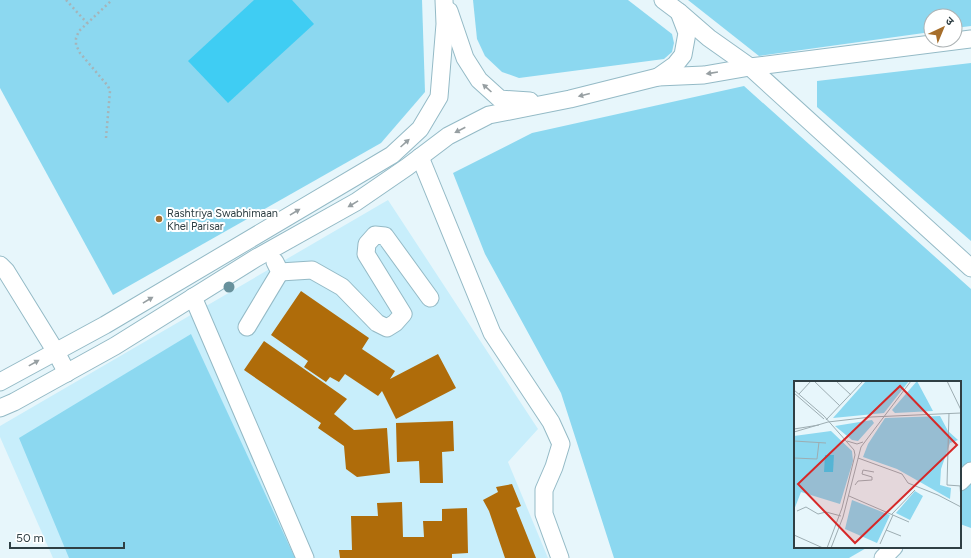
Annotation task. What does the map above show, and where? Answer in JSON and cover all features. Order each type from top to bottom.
[{"type":"street","points":[[444,0],[465,58],[479,80],[500,99],[550,103]]},
{"type":"street","points":[[0,382],[105,325],[392,154],[420,129],[439,97],[446,24],[444,0]]},
{"type":"street","points":[[663,0],[709,38],[750,67],[971,268]]},
{"type":"street","points":[[658,77],[675,65],[683,55],[686,33],[679,12]]},
{"type":"street","points":[[0,408],[14,402],[115,346],[262,255],[356,202],[448,136],[490,115],[550,103],[658,77],[704,74],[971,39]]},
{"type":"street","points":[[420,157],[492,333],[551,422],[561,444],[554,467],[544,490],[544,514],[560,558]]},
{"type":"street","points":[[245,242],[280,272],[312,270],[342,287],[377,323],[387,328],[395,323],[403,314],[366,254],[367,244],[375,235],[385,236],[430,298]]},
{"type":"street","points":[[0,265],[6,271],[56,352],[67,373]]},
{"type":"street","points":[[247,327],[280,272]]},
{"type":"street","points":[[193,297],[305,558]]},
{"type":"street","points":[[961,481],[971,471]]},
{"type":"street","points":[[883,558],[893,548]]},
{"type":"path","points":[[66,0],[87,23]]},
{"type":"path","points":[[106,138],[110,91],[108,86],[80,53],[76,45],[76,38],[79,31],[112,0]]},
{"type":"shaded area","name":"Rashtriya Swabhimaan Khel Parisar","points":[[0,0],[422,0],[425,92],[381,143],[113,295],[0,88]]},
{"type":"shaded area","points":[[254,0],[292,0],[314,24],[228,103],[188,61]]},
{"type":"shaded area","points":[[473,0],[628,0],[672,34],[674,43],[672,52],[664,59],[519,78],[502,72],[485,56],[477,39]]},
{"type":"shaded area","points":[[688,0],[971,0],[971,26],[963,27],[963,8],[923,8],[923,33],[759,56]]},
{"type":"shaded area","points":[[971,63],[971,241],[817,107],[817,81]]},
{"type":"shaded area","points":[[744,86],[971,289],[971,528],[961,524],[961,381],[794,381],[794,548],[866,548],[849,558],[614,558],[561,393],[485,254],[453,173],[532,133]]},
{"type":"shaded area","points":[[388,200],[538,429],[508,462],[548,558],[53,558],[0,437],[0,426]]},
{"type":"shaded area","points":[[191,334],[295,558],[69,558],[19,438]]},
{"type":"building","points":[[301,291],[369,338],[362,349],[395,371],[390,379],[438,354],[456,388],[396,419],[382,391],[378,396],[345,374],[339,382],[330,377],[326,382],[304,367],[308,361],[271,335]]},
{"type":"building","points":[[264,341],[347,399],[334,414],[354,430],[387,428],[390,473],[357,477],[346,469],[344,446],[318,428],[321,423],[244,370]]},
{"type":"building","points":[[453,421],[454,451],[442,452],[443,483],[420,483],[419,461],[397,462],[396,423]]},
{"type":"building","points":[[512,484],[521,506],[516,508],[536,558],[505,558],[489,511],[483,500],[498,492],[496,487]]},
{"type":"building","points":[[402,502],[403,537],[424,537],[423,521],[442,521],[442,509],[467,508],[468,553],[452,554],[452,558],[340,558],[339,550],[352,550],[351,516],[378,516],[377,503]]},
{"type":"place","name":"Rashtriya Swabhimaan Khel Parisar","points":[[159,219]]}]
